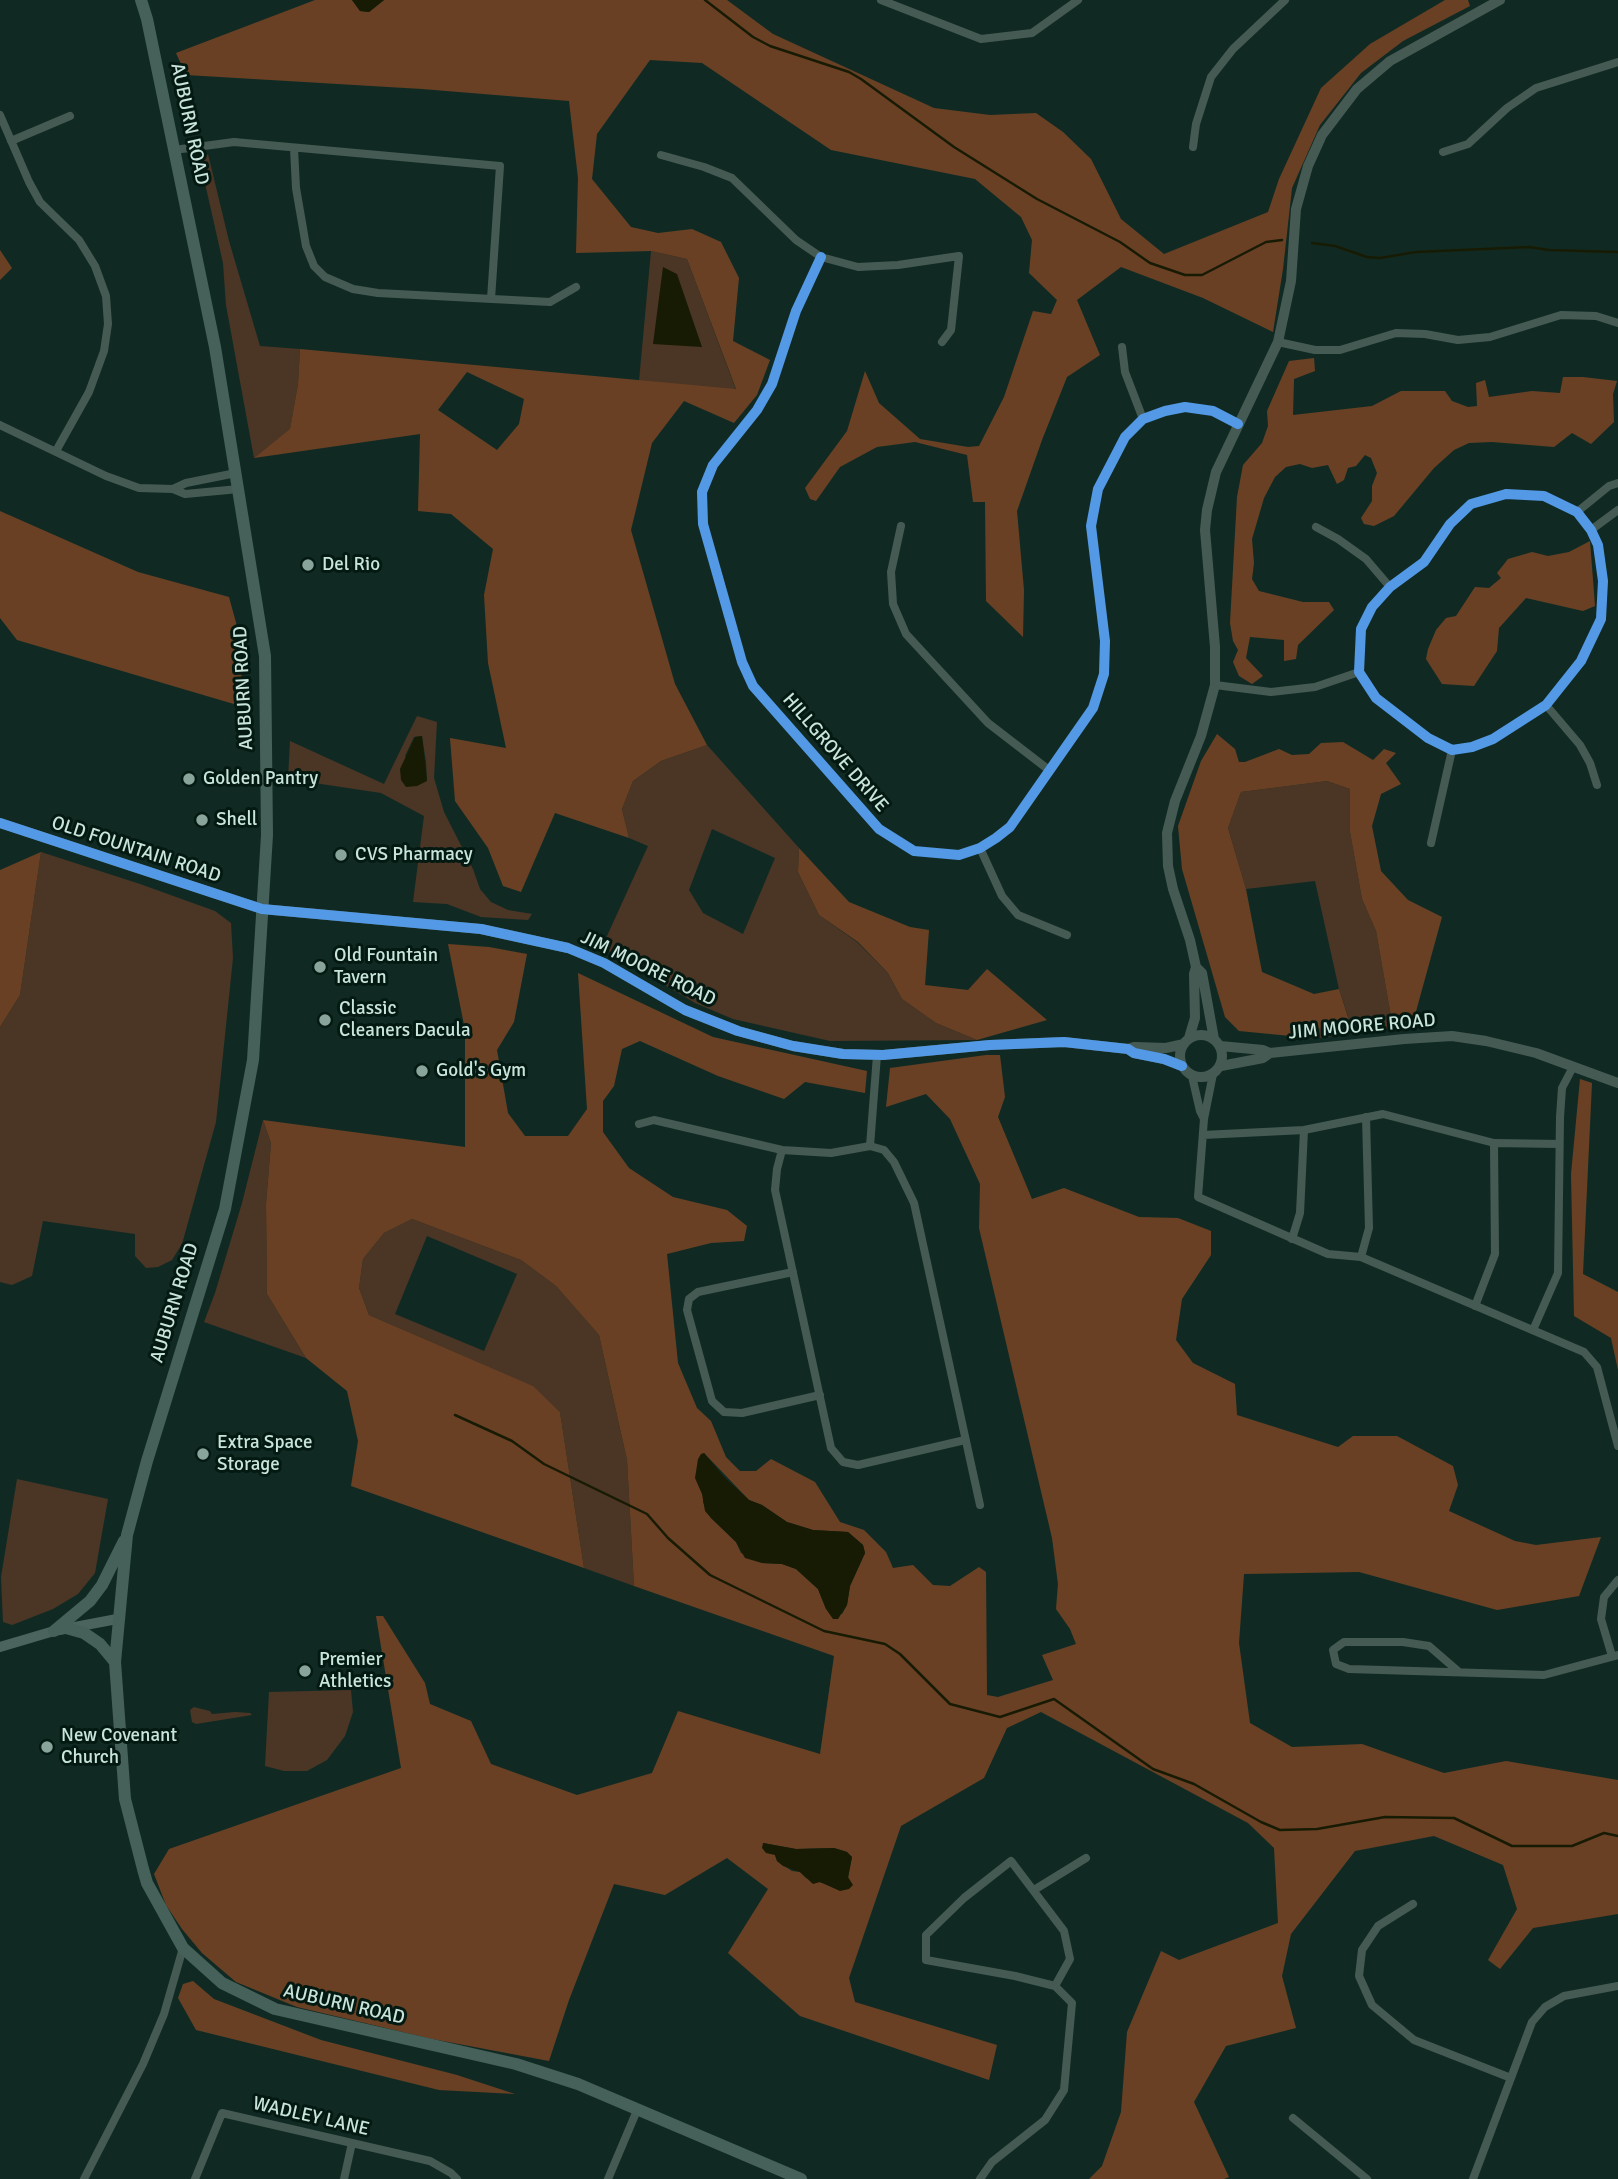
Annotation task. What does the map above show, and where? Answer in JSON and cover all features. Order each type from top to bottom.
[{"type":"main road","name":"AUBURN ROAD","points":[[141,0],[215,347],[265,656],[267,835],[253,1060],[225,1209],[127,1535],[117,1619],[115,1662],[125,1799],[147,1882],[183,1948],[222,1983],[275,2009],[516,2064],[578,2084],[801,2179]]},
{"type":"main road","points":[[60,1629],[102,1585],[127,1535]]},
{"type":"main road","points":[[0,1647],[60,1629],[117,1619]]},
{"type":"main road","points":[[60,1629],[84,1633],[100,1644],[115,1662]]},
{"type":"street","points":[[881,0],[981,39],[1032,33],[1078,0]]},
{"type":"street","points":[[1194,147],[1196,124],[1210,77],[1233,49],[1285,0]]},
{"type":"street","points":[[1192,1076],[1213,1074],[1221,1066],[1222,1053],[1217,1043],[1202,973],[1196,967],[1168,866],[1167,833],[1175,801],[1200,736],[1215,685],[1215,647],[1205,530],[1216,472],[1278,342],[1291,281],[1296,209],[1308,166],[1322,135],[1357,89],[1390,61],[1485,4],[1500,0]]},
{"type":"street","points":[[1443,152],[1468,144],[1507,108],[1536,88],[1618,62]]},
{"type":"street","points":[[0,115],[40,202],[79,240],[95,266],[106,296],[108,324],[104,351],[89,392],[57,452]]},
{"type":"street","points":[[11,141],[70,116]]},
{"type":"street","points":[[174,150],[234,142],[500,166],[491,299]]},
{"type":"street","points":[[294,148],[296,188],[306,246],[314,266],[325,277],[353,289],[378,293],[550,302],[576,287]]},
{"type":"street","points":[[661,155],[732,178],[796,240],[821,257],[858,267],[898,265],[959,256],[951,330],[942,342]]},
{"type":"street","name":"HILLGROVE DRIVE","points":[[821,257],[796,310],[772,384],[757,410],[713,465],[702,492],[703,524],[742,662],[753,686],[879,829],[914,851],[959,855],[980,848],[1010,827],[1093,708],[1104,674],[1105,642],[1091,526],[1094,505],[1098,489],[1125,437],[1143,419]]},
{"type":"street","points":[[1278,342],[1315,350],[1340,350],[1396,332],[1458,340],[1490,337],[1560,315],[1596,316],[1618,323]]},
{"type":"street","points":[[1122,347],[1125,372],[1143,419],[1185,407],[1213,411],[1238,424]]},
{"type":"street","points":[[0,425],[106,477],[139,488],[173,489],[185,494],[239,489]]},
{"type":"street","points":[[173,489],[186,483],[236,473]]},
{"type":"street","points":[[1577,512],[1609,486],[1618,483]]},
{"type":"street","points":[[1507,494],[1544,496],[1577,512],[1591,530],[1598,545],[1603,581],[1601,619],[1581,661],[1546,705],[1493,739],[1472,747],[1451,750],[1428,738],[1376,698],[1359,672],[1361,629],[1372,607],[1390,587],[1424,562],[1450,524],[1472,504],[1507,494]]},
{"type":"street","points":[[1591,530],[1618,510]]},
{"type":"street","points":[[901,526],[891,572],[893,604],[906,634],[988,723],[1049,770]]},
{"type":"street","points":[[1316,527],[1366,559],[1390,587]]},
{"type":"street","points":[[1215,685],[1271,692],[1315,687],[1359,672]]},
{"type":"street","points":[[1546,705],[1580,745],[1590,763],[1597,785]]},
{"type":"street","points":[[1431,843],[1451,750]]},
{"type":"street","name":"OLD FOUNTAIN ROAD","points":[[0,823],[262,909]]},
{"type":"street","points":[[980,848],[1002,896],[1018,915],[1067,935]]},
{"type":"street","name":"JIM MOORE ROAD","points":[[262,909],[481,929],[568,948],[604,963],[685,1010],[738,1031],[793,1046],[843,1054],[919,1054],[1035,1042],[1065,1042],[1128,1049],[1166,1048],[1186,1041]]},
{"type":"street","points":[[1196,967],[1194,1028],[1180,1055],[1182,1066],[1192,1076],[1204,1119]]},
{"type":"street","points":[[1186,1041],[1202,1035],[1217,1043]]},
{"type":"street","name":"JIM MOORE ROAD","points":[[1217,1043],[1270,1053],[1452,1036],[1510,1047],[1618,1083]]},
{"type":"street","name":"JIM MOORE ROAD","points":[[1128,1049],[1134,1054],[1164,1059],[1182,1066]]},
{"type":"street","name":"JIM MOORE ROAD","points":[[1221,1066],[1263,1058],[1270,1053]]},
{"type":"street","points":[[870,1146],[877,1055]]},
{"type":"street","points":[[1533,1330],[1558,1273],[1562,1088],[1573,1067]]},
{"type":"street","points":[[1213,1074],[1204,1119],[1198,1197],[1328,1254],[1361,1257],[1584,1352],[1597,1367],[1618,1446]]},
{"type":"street","points":[[1203,1135],[1304,1130],[1383,1114],[1494,1143],[1559,1144]]},
{"type":"street","points":[[1361,1257],[1369,1228],[1366,1117]]},
{"type":"street","points":[[639,1124],[654,1120],[782,1150],[831,1153],[870,1146],[884,1150],[894,1162],[914,1203],[980,1505]]},
{"type":"street","points":[[1292,1239],[1300,1213],[1304,1130]]},
{"type":"street","points":[[1475,1306],[1495,1254],[1494,1143]]},
{"type":"street","points":[[782,1150],[775,1190],[831,1448],[843,1462],[858,1465],[965,1440]]},
{"type":"street","points":[[793,1272],[698,1292],[689,1299],[687,1310],[712,1401],[724,1412],[742,1413],[820,1395]]},
{"type":"street","points":[[1459,1672],[1429,1646],[1403,1642],[1344,1642],[1333,1650],[1336,1664],[1349,1669],[1544,1675],[1615,1656],[1601,1619],[1604,1597],[1618,1580]]},
{"type":"street","points":[[1034,1889],[1086,1858]]},
{"type":"street","points":[[980,2179],[992,2162],[1045,2120],[1064,2090],[1072,2003],[1055,1986],[1015,1976],[926,1961],[926,1936],[964,1898],[1011,1861],[1064,1931],[1070,1959],[1055,1986]]},
{"type":"street","points":[[1413,1904],[1378,1926],[1362,1950],[1359,1976],[1372,2005],[1414,2040],[1511,2078]]},
{"type":"street","points":[[84,2179],[148,2052],[164,2014],[183,1948]]},
{"type":"street","points":[[1473,2179],[1532,2022],[1545,2007],[1564,1996],[1618,1986]]},
{"type":"street","points":[[608,2179],[638,2108]]},
{"type":"street","name":"WADLEY LANE","points":[[195,2179],[222,2113],[430,2161],[457,2179]]},
{"type":"street","points":[[1293,2118],[1367,2179]]},
{"type":"street","points":[[344,2179],[352,2143]]},
{"type":"shaded area","points":[[315,0],[352,0],[360,11],[369,12],[384,0],[727,0],[773,34],[934,108],[990,115],[1036,113],[1063,132],[1091,159],[1121,219],[1164,254],[1268,212],[1279,179],[1321,88],[1370,44],[1445,0],[1468,0],[1470,6],[1403,41],[1361,73],[1320,125],[1292,188],[1273,332],[1203,298],[1121,267],[1077,300],[1100,355],[1067,377],[1017,511],[1024,590],[1023,637],[986,601],[985,502],[973,502],[967,455],[915,442],[877,447],[840,467],[816,501],[810,499],[805,488],[847,431],[865,371],[879,403],[920,439],[968,447],[979,446],[1004,397],[1033,311],[1051,314],[1057,300],[1029,273],[1032,240],[1021,217],[975,179],[831,150],[702,63],[650,60],[597,134],[592,179],[631,227],[658,233],[692,229],[721,242],[739,278],[733,341],[770,360],[757,395],[734,423],[684,401],[652,443],[631,530],[675,684],[707,745],[661,761],[633,781],[622,809],[629,838],[555,813],[521,892],[503,886],[488,848],[455,801],[450,738],[506,748],[488,663],[484,595],[493,549],[451,514],[418,511],[420,434],[254,458],[290,429],[298,384],[300,349],[736,389],[687,259],[651,251],[576,253],[578,178],[569,101],[186,75],[176,53]],"holes":[[[467,372],[524,399],[519,424],[497,450],[438,410]]]},
{"type":"shaded area","points":[[352,0],[384,0],[369,12],[360,11]]},
{"type":"shaded area","points":[[208,154],[229,241],[260,346],[300,349],[298,384],[290,430],[254,458],[226,305],[223,263],[200,161]]},
{"type":"shaded area","points":[[0,250],[12,268],[0,280]]},
{"type":"shaded area","points":[[651,251],[687,259],[736,390],[639,381]]},
{"type":"shaded area","points":[[663,267],[677,274],[702,347],[653,344]]},
{"type":"shaded area","points":[[1314,358],[1315,371],[1294,379],[1293,415],[1372,406],[1401,391],[1445,391],[1452,401],[1468,407],[1477,406],[1476,383],[1485,380],[1489,397],[1532,391],[1560,393],[1563,377],[1583,377],[1617,381],[1613,394],[1614,422],[1591,444],[1572,433],[1554,447],[1469,443],[1454,450],[1434,468],[1394,516],[1374,526],[1364,524],[1361,518],[1372,501],[1372,486],[1377,473],[1371,458],[1365,455],[1356,466],[1348,468],[1344,480],[1337,484],[1328,465],[1312,468],[1300,464],[1286,467],[1275,477],[1264,498],[1252,539],[1252,579],[1259,591],[1303,602],[1329,602],[1334,610],[1298,645],[1296,659],[1284,661],[1284,640],[1250,637],[1246,658],[1263,676],[1252,684],[1239,676],[1233,662],[1238,650],[1233,641],[1230,623],[1237,497],[1243,465],[1262,443],[1268,426],[1267,411],[1289,361]]},
{"type":"shaded area","points":[[0,511],[138,572],[229,597],[238,630],[244,707],[17,640],[0,618]]},
{"type":"shaded area","points":[[1590,541],[1595,606],[1583,611],[1526,598],[1499,628],[1497,651],[1474,686],[1442,684],[1426,659],[1428,649],[1436,630],[1446,618],[1456,616],[1475,587],[1489,588],[1501,578],[1497,573],[1508,559],[1532,552],[1548,556],[1569,552]]},
{"type":"shaded area","points":[[417,716],[437,722],[434,778],[444,812],[473,869],[480,889],[491,902],[508,910],[532,914],[528,920],[481,917],[447,904],[413,902],[424,816],[381,793],[288,779],[290,741],[384,784]],"holes":[[[422,736],[427,780],[405,756],[414,737]]]},
{"type":"shaded area","points":[[1217,734],[1235,749],[1239,762],[1279,749],[1292,755],[1309,754],[1321,743],[1343,742],[1373,760],[1384,749],[1396,753],[1386,763],[1401,784],[1381,794],[1372,826],[1381,871],[1408,900],[1442,917],[1412,1026],[1393,1028],[1376,931],[1362,899],[1350,832],[1350,789],[1327,781],[1241,792],[1228,828],[1246,889],[1262,972],[1314,994],[1339,989],[1349,1020],[1327,1025],[1301,1037],[1239,1031],[1225,1017],[1182,869],[1178,826],[1201,761]]},
{"type":"shaded area","points":[[422,736],[427,781],[406,787],[401,780],[400,769],[415,737]]},
{"type":"shaded area","points":[[707,745],[799,848],[798,872],[819,915],[857,942],[888,973],[902,999],[936,1023],[977,1040],[830,1041],[733,1019],[695,1003],[602,947],[648,846],[629,838],[622,809],[633,781],[661,761]],"holes":[[[712,829],[775,858],[743,934],[703,913],[689,890]]]},
{"type":"shaded area","points":[[1327,781],[1350,789],[1350,832],[1362,899],[1376,931],[1393,1028],[1319,1038],[1301,1037],[1327,1025],[1349,1019],[1339,989],[1315,881],[1246,889],[1228,828],[1241,792]]},
{"type":"shaded area","points":[[799,848],[849,902],[910,927],[929,930],[925,985],[968,990],[987,969],[1047,1020],[977,1040],[936,1023],[902,999],[888,973],[858,942],[819,915],[798,872]]},
{"type":"shaded area","points":[[41,852],[215,911],[231,923],[233,958],[216,1122],[182,1244],[172,1260],[158,1267],[146,1268],[135,1256],[135,1234],[43,1221],[32,1276],[12,1285],[0,1282],[0,1027],[20,995]]},
{"type":"shaded area","points":[[41,852],[20,995],[0,1027],[0,870]]},
{"type":"shaded area","points":[[448,944],[489,947],[527,954],[514,1022],[497,1050],[508,1113],[525,1136],[568,1136],[587,1109],[578,973],[713,1037],[867,1071],[865,1093],[805,1082],[784,1099],[718,1076],[640,1041],[622,1049],[614,1086],[603,1101],[603,1132],[629,1168],[673,1197],[727,1210],[747,1226],[744,1241],[711,1243],[667,1254],[678,1363],[697,1408],[711,1421],[726,1457],[740,1471],[756,1471],[771,1459],[815,1482],[840,1522],[864,1530],[886,1552],[893,1568],[913,1565],[933,1585],[950,1586],[979,1567],[986,1572],[987,1695],[998,1697],[1053,1680],[1042,1655],[1076,1644],[1070,1629],[1056,1609],[1058,1584],[1052,1538],[979,1228],[980,1184],[950,1119],[926,1094],[886,1107],[890,1068],[1000,1055],[1005,1097],[998,1117],[1032,1199],[1064,1188],[1139,1217],[1178,1218],[1211,1231],[1211,1255],[1182,1299],[1176,1340],[1193,1363],[1235,1384],[1237,1415],[1338,1447],[1353,1436],[1397,1436],[1453,1466],[1458,1485],[1449,1511],[1515,1541],[1536,1545],[1601,1537],[1579,1596],[1497,1610],[1359,1572],[1244,1574],[1239,1643],[1250,1723],[1292,1747],[1362,1744],[1444,1773],[1506,1761],[1618,1780],[1618,1914],[1533,1928],[1500,1969],[1488,1960],[1517,1909],[1503,1865],[1434,1836],[1355,1851],[1291,1934],[1282,1976],[1296,2028],[1226,2046],[1194,2102],[1229,2177],[1224,2179],[1089,2179],[1102,2166],[1121,2112],[1127,2032],[1161,1951],[1179,1960],[1278,1923],[1274,1848],[1248,1823],[1041,1712],[1007,1728],[984,1778],[901,1826],[849,1978],[855,2002],[997,2045],[989,2080],[800,2016],[728,1953],[768,1889],[727,1858],[665,1895],[614,1884],[569,2000],[549,2061],[432,2039],[297,2007],[236,1982],[202,1953],[182,1929],[166,1905],[154,1874],[169,1849],[401,1768],[376,1616],[383,1616],[425,1683],[430,1704],[471,1721],[491,1764],[577,1795],[652,1773],[678,1711],[820,1754],[834,1656],[634,1586],[627,1460],[599,1335],[556,1286],[521,1260],[412,1219],[384,1233],[363,1259],[359,1288],[369,1315],[533,1386],[560,1412],[584,1568],[351,1486],[358,1441],[347,1391],[306,1358],[267,1294],[266,1204],[271,1143],[263,1120],[465,1147],[465,1030]],"holes":[[[704,1453],[749,1500],[762,1505],[787,1522],[813,1530],[848,1532],[863,1545],[865,1553],[850,1586],[847,1605],[842,1614],[826,1609],[818,1589],[796,1569],[782,1564],[762,1563],[741,1553],[736,1542],[711,1518],[703,1502]],[[763,1843],[796,1849],[834,1848],[847,1852],[852,1857],[848,1878],[829,1885],[806,1878],[800,1872],[792,1871],[777,1861],[775,1855]]]},
{"type":"shaded area","points":[[1580,1079],[1592,1083],[1583,1274],[1618,1292],[1618,1370],[1611,1338],[1574,1316],[1571,1174]]},
{"type":"shaded area","points":[[263,1120],[271,1143],[266,1204],[267,1294],[306,1358],[204,1322],[242,1203]]},
{"type":"shaded area","points":[[412,1219],[521,1260],[556,1286],[599,1335],[627,1460],[634,1586],[584,1568],[560,1412],[532,1386],[369,1315],[359,1288],[363,1259],[384,1233]],"holes":[[[427,1236],[517,1274],[484,1351],[395,1314]]]},
{"type":"shaded area","points":[[704,1453],[724,1477],[749,1500],[762,1505],[787,1522],[813,1530],[848,1532],[863,1545],[865,1553],[850,1586],[847,1605],[838,1619],[833,1619],[826,1609],[818,1589],[796,1569],[745,1558],[736,1542],[705,1511],[695,1478],[698,1459]]},
{"type":"shaded area","points":[[17,1479],[108,1499],[95,1573],[78,1594],[53,1609],[12,1625],[3,1622],[1,1577]]},
{"type":"shaded area","points":[[351,1690],[353,1712],[345,1736],[327,1760],[307,1771],[284,1771],[265,1766],[269,1692]]},
{"type":"shaded area","points":[[194,1707],[212,1714],[235,1712],[252,1715],[196,1724],[192,1722],[190,1710]]},
{"type":"shaded area","points":[[763,1843],[796,1849],[834,1848],[847,1852],[852,1857],[848,1877],[853,1885],[840,1891],[820,1882],[813,1884],[800,1872],[783,1866],[775,1855],[766,1853],[762,1848]]},
{"type":"shaded area","points":[[193,1981],[214,1999],[321,2040],[457,2075],[515,2094],[439,2090],[196,2030],[178,1998],[183,1984]]},
{"type":"waterway","points":[[705,0],[753,37],[770,46],[849,72],[861,79],[954,147],[1037,199],[1120,242],[1150,263],[1185,275],[1202,275],[1266,242],[1282,240]]},
{"type":"waterway","points":[[1312,243],[1380,258],[1416,252],[1529,247],[1618,252]]},
{"type":"waterway","points":[[455,1415],[512,1441],[544,1464],[647,1514],[668,1538],[710,1575],[824,1631],[885,1644],[900,1654],[950,1704],[1000,1717],[1054,1699],[1153,1769],[1194,1784],[1280,1830],[1317,1829],[1385,1817],[1454,1818],[1512,1846],[1572,1846],[1604,1833],[1618,1836]]},
{"type":"cycle path","points":[[821,257],[796,311],[772,384],[757,410],[713,465],[702,492],[703,524],[742,662],[753,686],[879,829],[914,851],[959,855],[980,848],[1010,827],[1093,708],[1104,674],[1105,641],[1091,526],[1098,489],[1125,437],[1143,419],[1185,407],[1213,411],[1238,424]]},
{"type":"cycle path","points":[[1506,494],[1544,496],[1577,512],[1591,530],[1598,545],[1603,581],[1601,619],[1581,661],[1546,705],[1493,739],[1472,747],[1452,750],[1428,738],[1376,698],[1359,672],[1361,629],[1372,607],[1390,587],[1424,562],[1450,524],[1471,504],[1506,494]]},
{"type":"cycle path","points":[[0,823],[262,909],[481,929],[568,948],[604,963],[685,1010],[738,1031],[793,1046],[843,1054],[883,1055],[990,1045],[1064,1042],[1128,1049],[1182,1066]]},
{"type":"place","name":"Del Rio","points":[[308,565]]},
{"type":"place","name":"Golden Pantry","points":[[189,779]]},
{"type":"place","name":"Shell","points":[[202,820]]},
{"type":"place","name":"CVS Pharmacy","points":[[341,855]]},
{"type":"place","name":"Old Fountain Tavern","points":[[320,967]]},
{"type":"place","name":"Classic Cleaners Dacula","points":[[325,1020]]},
{"type":"place","name":"Gold's Gym","points":[[422,1071]]},
{"type":"place","name":"Extra Space Storage","points":[[203,1454]]},
{"type":"place","name":"Premier Athletics","points":[[305,1671]]},
{"type":"place","name":"New Covenant Church","points":[[47,1747]]}]
